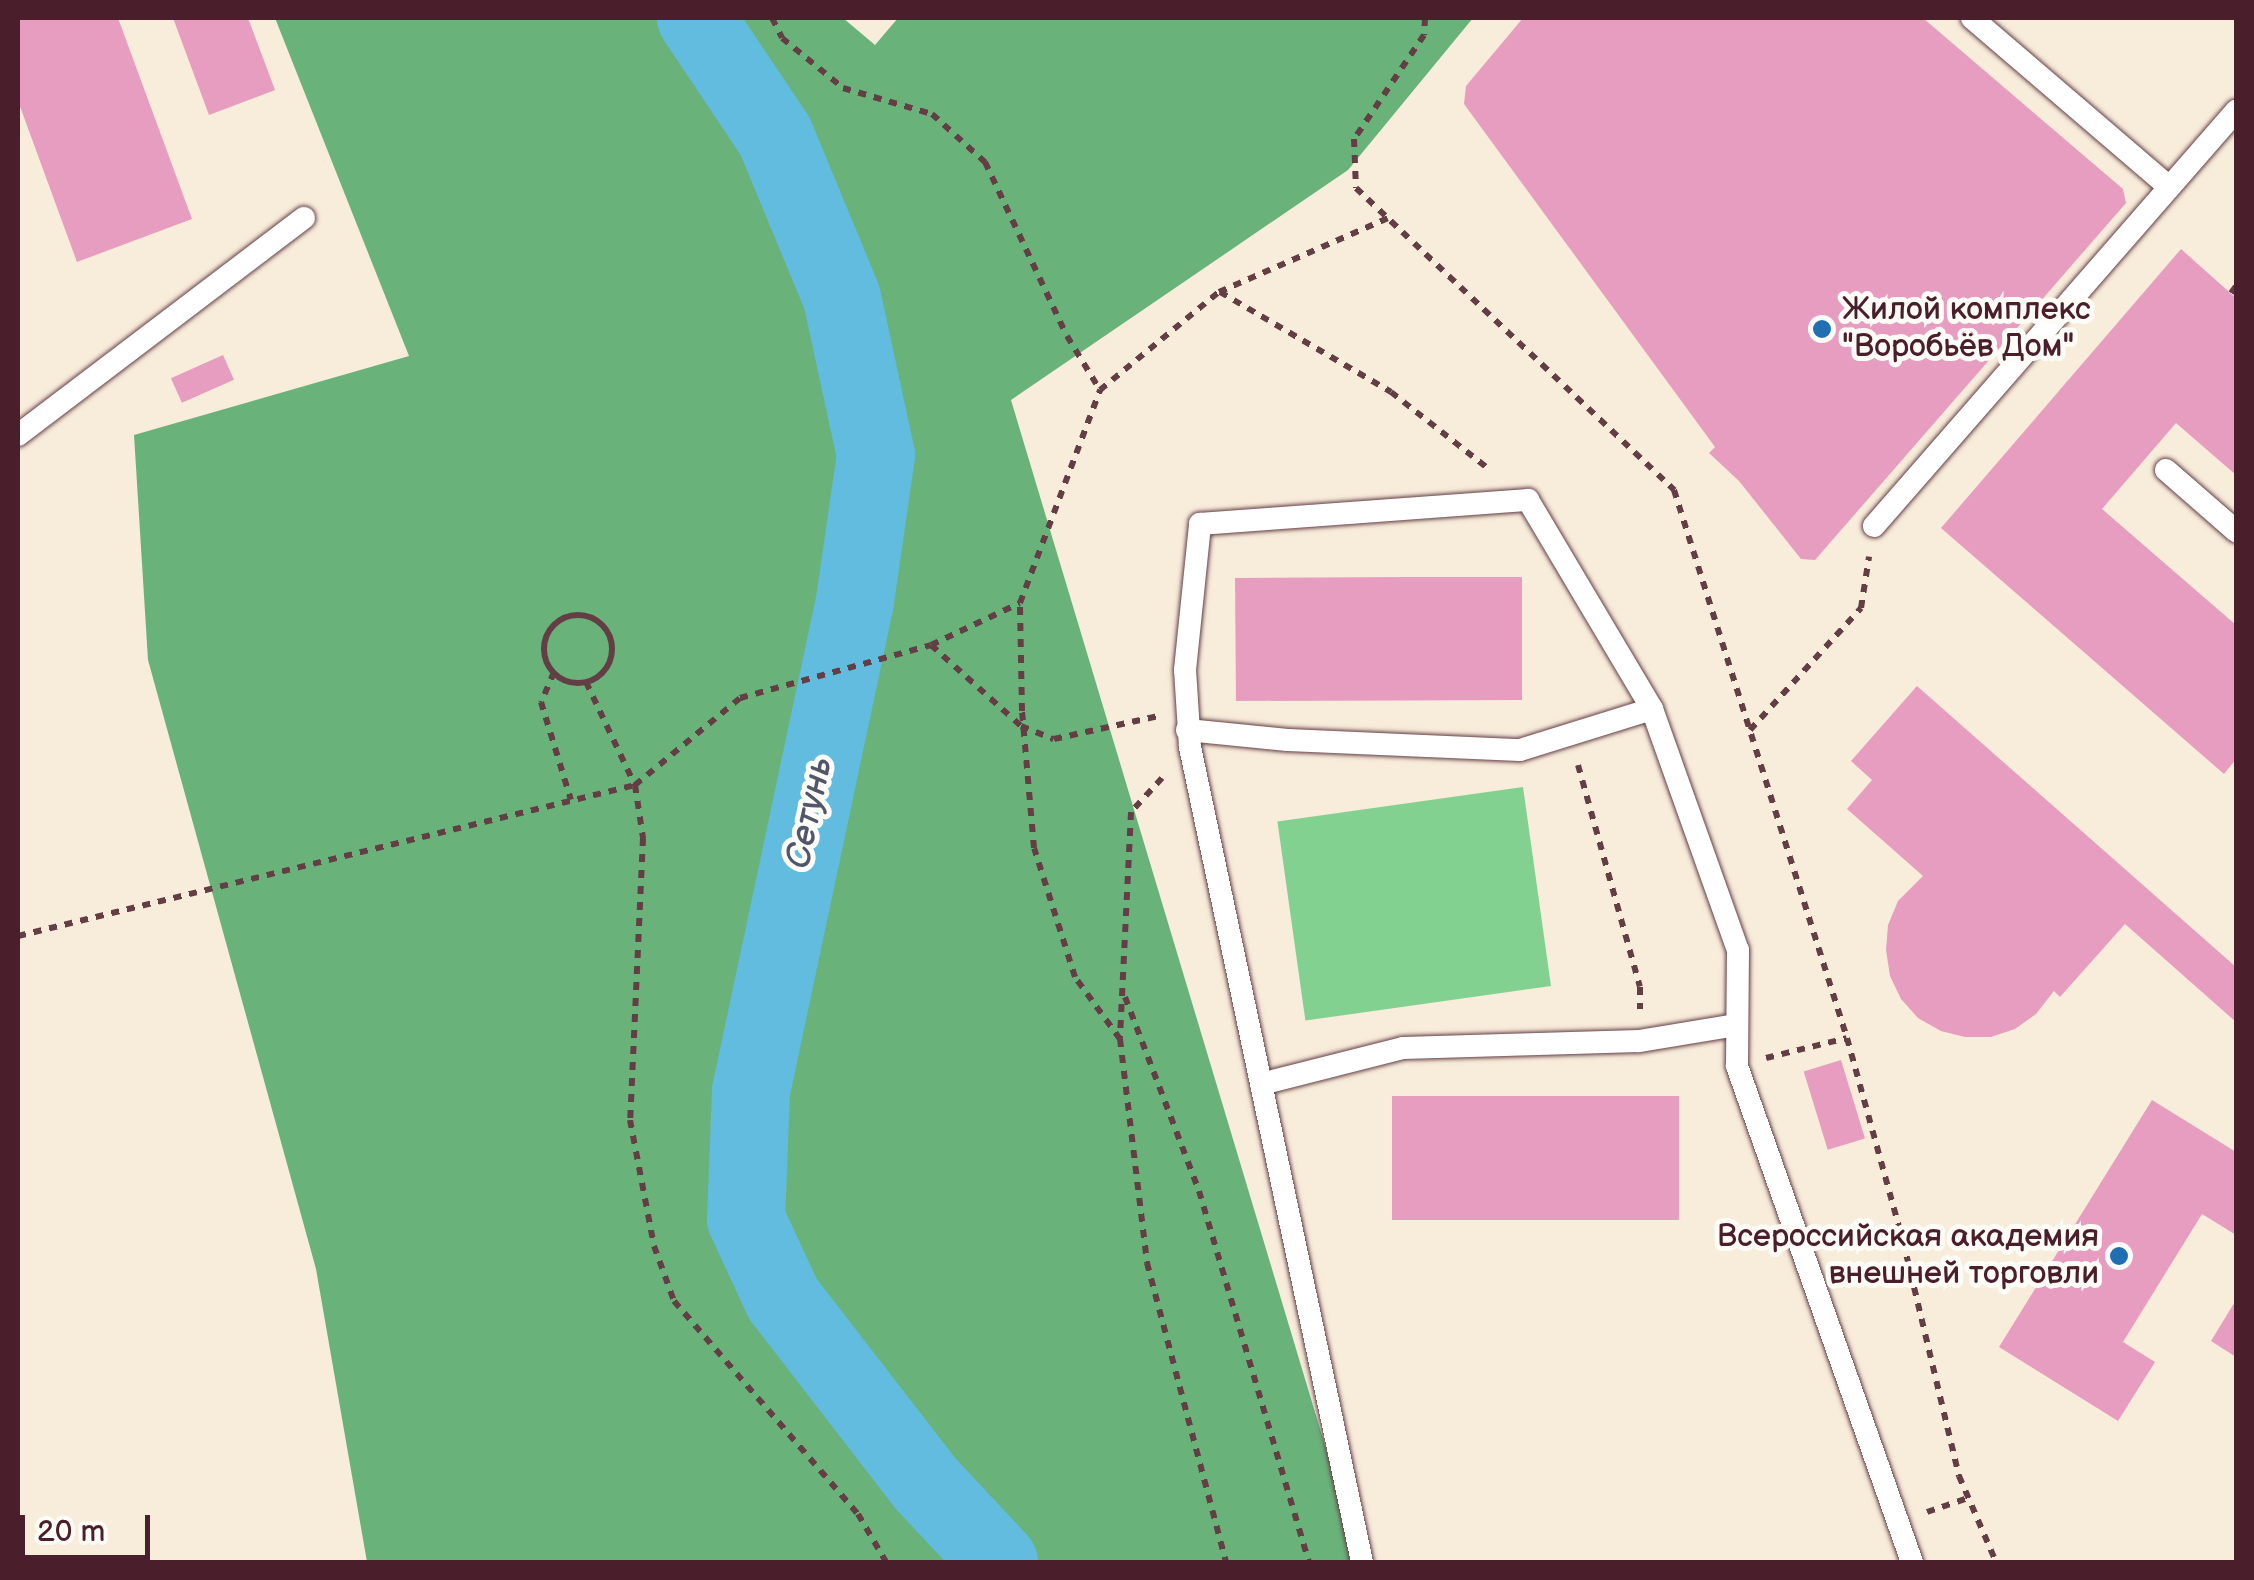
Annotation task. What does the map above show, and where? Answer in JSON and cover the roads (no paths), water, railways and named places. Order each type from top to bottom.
[{"type":"lane","points":[[1972,18],[2168,186]]},
{"type":"lane","points":[[1874,526],[2236,110]]},
{"type":"lane","points":[[18,435],[304,218]]},
{"type":"lane","points":[[2166,470],[2236,531]]},
{"type":"lane","points":[[1362,1562],[1188,729],[1200,524],[1528,500],[1652,710],[1738,950],[1737,1066],[1912,1562]]},
{"type":"lane","points":[[1188,729],[1288,740],[1520,750],[1652,710]]},
{"type":"lane","points":[[1261,1084],[1403,1048],[1639,1041],[1737,1025]]},
{"type":"waterway","name":"Сетунь","points":[[696,18],[775,136],[842,298],[876,455],[855,601],[751,1091],[746,1219],[783,1299],[926,1484],[999,1562]]},
{"type":"place","name":"Жилой комплекс \"Воробьёв Дом\"","points":[[1822,329]]},
{"type":"place","name":"Всероссийская академия внешней торговли","points":[[2119,1256]]}]
